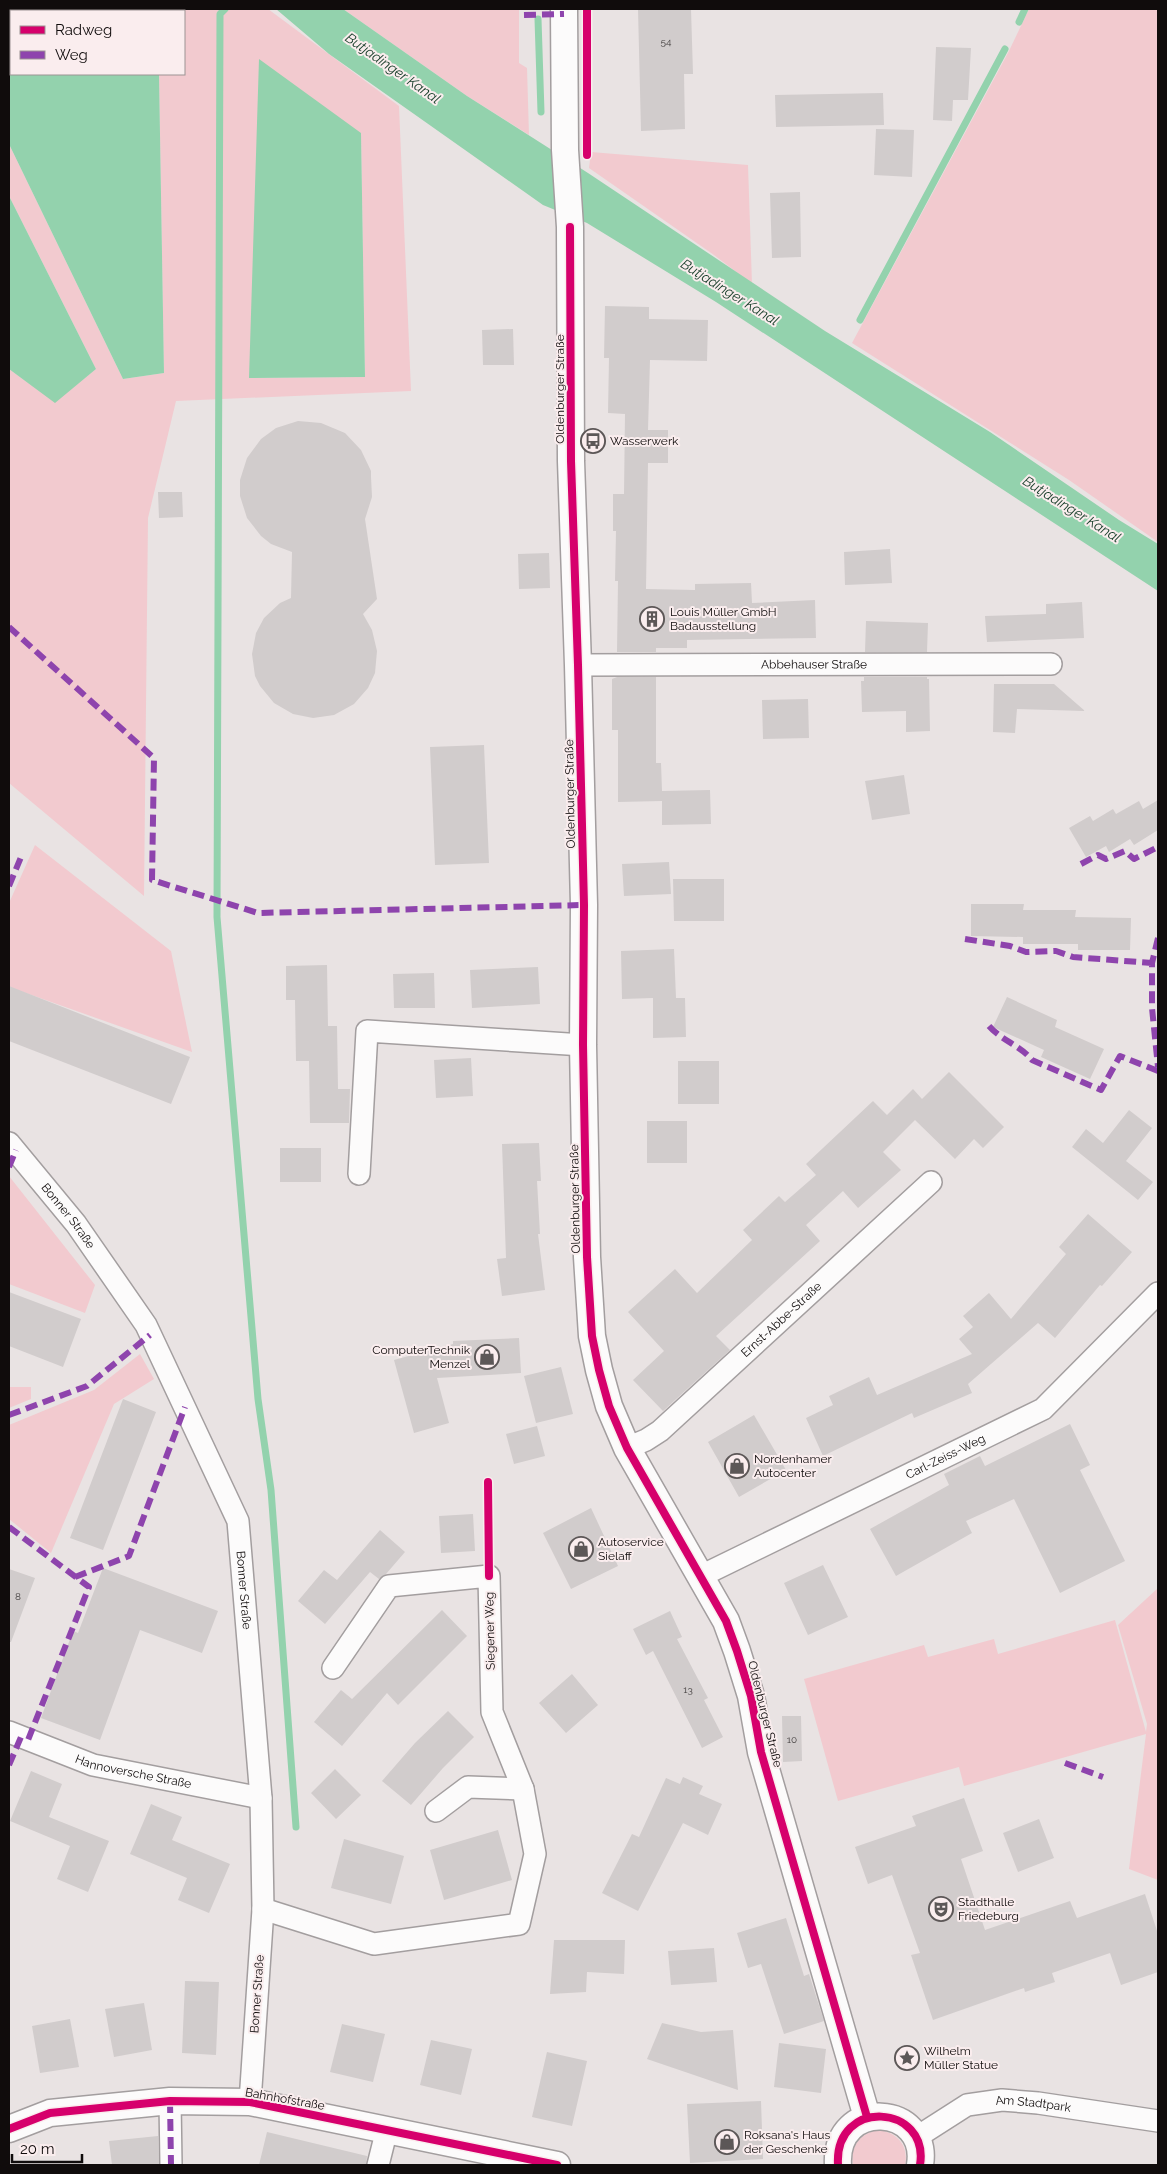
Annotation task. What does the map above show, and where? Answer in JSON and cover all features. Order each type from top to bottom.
[{"type":"street","name":"Oldenburger Straße","points":[[564,9],[565,150],[570,227],[571,461],[584,905],[583,1045],[587,1257],[592,1336],[609,1406],[626,1448],[726,1621],[737,1651],[751,1696],[761,1752],[867,2118]]},
{"type":"street","name":"Abbehauser Straße","points":[[578,665],[1051,664]]},
{"type":"street","points":[[358,1174],[367,1031],[583,1045]]},
{"type":"street","name":"Bonner Straße","points":[[9,1144],[76,1224],[146,1325],[238,1521],[261,1798],[262,1909],[250,2102]]},
{"type":"street","name":"Ernst-Abbe-Straße","points":[[626,1448],[646,1440],[660,1431],[931,1182]]},
{"type":"street","name":"Carl-Zeiss-Weg","points":[[701,1576],[1043,1409],[1158,1292]]},
{"type":"street","name":"Siegener Weg","points":[[262,1909],[374,1944],[519,1924],[535,1854],[523,1789],[492,1712],[489,1576],[388,1586],[333,1668]]},
{"type":"street","name":"Hannoversche Straße","points":[[9,1732],[93,1765],[261,1798]]},
{"type":"street","points":[[436,1811],[468,1787],[523,1789]]},
{"type":"street","name":"Am Stadtpark","points":[[916,2137],[968,2105],[1002,2100],[1038,2103],[1158,2121]]},
{"type":"street","points":[[170,2101],[171,2165]]},
{"type":"street","name":"Bahnhofstraße","points":[[9,2129],[50,2113],[170,2101],[250,2102],[557,2165]]},
{"type":"street","points":[[838,2165],[837,2152],[842,2137],[853,2125],[867,2118],[881,2116],[895,2118],[907,2126],[916,2137],[922,2155],[920,2165]]},
{"type":"street","points":[[378,2165],[387,2129]]},
{"type":"shaded area","points":[[158,9],[268,9],[399,106],[411,391],[176,401],[148,518],[144,896],[9,783],[9,369],[55,402],[96,369],[9,196],[9,144],[123,379],[164,373],[159,75],[185,75],[185,10]],"holes":[[[361,133],[365,377],[249,378]]]},
{"type":"shaded area","points":[[343,9],[519,9],[519,63],[527,68],[529,135],[467,96]]},
{"type":"shaded area","points":[[1029,9],[1158,9],[1158,542],[1069,480],[852,343],[1009,51]]},
{"type":"shaded area","points":[[591,152],[748,165],[752,284],[714,255],[589,168]]},
{"type":"shaded area","points":[[35,845],[171,951],[192,1052],[9,987],[9,903]]},
{"type":"shaded area","points":[[9,1176],[95,1285],[85,1313],[9,1284]]},
{"type":"shaded area","points":[[140,1354],[154,1379],[114,1404],[51,1553],[9,1519],[9,1425],[94,1390]]},
{"type":"shaded area","points":[[9,1387],[31,1387],[31,1399],[9,1408]]},
{"type":"shaded area","points":[[1158,1588],[1158,1880],[1129,1869],[1146,1734],[964,1786],[959,1767],[838,1801],[804,1679],[924,1645],[928,1657],[994,1639],[998,1654],[1115,1620],[1146,1732],[1147,1724],[1118,1625]]},
{"type":"shaded area","points":[[879,2130],[897,2137],[904,2146],[905,2165],[853,2165],[852,2158],[855,2146],[866,2134]]},
{"type":"water","points":[[9,9],[158,9],[10,10],[10,75],[159,75],[164,373],[123,379],[9,144]]},
{"type":"water","name":"Butjadinger Kanal","points":[[276,9],[343,9],[467,96],[588,173],[825,331],[990,432],[1119,520],[1158,544],[1158,591],[716,302],[587,223],[543,205],[329,54]]},
{"type":"water","points":[[259,59],[361,133],[365,377],[249,378]]},
{"type":"water","points":[[9,196],[96,369],[55,403],[9,369]]},
{"type":"building","points":[[638,9],[691,9],[693,74],[684,74],[685,129],[641,131]]},
{"type":"building","points":[[936,47],[971,48],[968,100],[953,100],[952,121],[933,120]]},
{"type":"building","points":[[883,93],[884,125],[776,127],[775,95]]},
{"type":"building","points":[[876,129],[914,130],[912,177],[874,175]]},
{"type":"building","points":[[800,192],[801,257],[772,258],[770,193]]},
{"type":"building","points":[[605,306],[649,307],[649,319],[708,320],[707,361],[650,360],[648,430],[668,430],[668,463],[648,463],[646,589],[695,590],[695,584],[751,583],[752,603],[815,600],[816,638],[687,640],[687,648],[656,648],[656,652],[617,652],[618,581],[615,581],[616,531],[613,531],[613,494],[624,494],[625,414],[608,413],[609,358],[604,358]]},
{"type":"building","points":[[513,329],[514,365],[483,365],[482,330]]},
{"type":"building","points":[[298,421],[321,423],[345,433],[361,450],[371,471],[372,497],[365,519],[377,599],[363,614],[372,630],[377,651],[375,673],[368,688],[354,704],[334,715],[313,718],[293,714],[274,703],[260,686],[255,676],[252,654],[256,633],[264,618],[280,603],[291,598],[292,552],[271,544],[261,536],[247,518],[240,496],[240,480],[247,458],[261,439],[276,428]]},
{"type":"building","points":[[158,492],[182,492],[183,517],[159,518]]},
{"type":"building","points":[[890,549],[892,583],[845,585],[844,552]]},
{"type":"building","points":[[549,553],[550,588],[519,589],[518,554]]},
{"type":"building","points":[[1082,602],[1084,638],[987,642],[985,616],[1046,614],[1046,604]]},
{"type":"building","points":[[866,621],[928,623],[927,652],[865,652]]},
{"type":"building","points":[[617,677],[656,677],[656,763],[661,763],[662,791],[710,790],[711,824],[662,825],[662,801],[618,802],[618,730],[612,730],[612,679]]},
{"type":"building","points":[[864,677],[927,677],[929,679],[930,731],[906,732],[906,711],[862,712],[861,681],[864,681]]},
{"type":"building","points":[[994,684],[1054,684],[1085,711],[1017,709],[1015,733],[993,732]]},
{"type":"building","points":[[808,699],[809,738],[763,739],[762,700]]},
{"type":"building","points":[[484,745],[489,863],[435,865],[430,747]]},
{"type":"building","points":[[904,775],[910,814],[872,820],[865,781]]},
{"type":"building","points":[[1158,800],[1158,830],[1134,845],[1130,839],[1109,852],[1106,846],[1086,857],[1069,828],[1090,816],[1093,821],[1113,809],[1116,814],[1139,801],[1143,809]]},
{"type":"building","points":[[669,862],[671,894],[624,896],[622,864]]},
{"type":"building","points":[[673,879],[724,879],[724,921],[674,921]]},
{"type":"building","points":[[971,904],[1024,904],[1023,910],[1076,910],[1075,917],[1131,918],[1130,950],[1078,950],[1078,944],[1023,944],[1023,937],[971,936]]},
{"type":"building","points":[[674,949],[676,998],[685,998],[686,1037],[653,1038],[653,998],[622,999],[621,951]]},
{"type":"building","points":[[327,965],[328,1026],[337,1026],[338,1089],[350,1089],[349,1123],[310,1123],[309,1061],[296,1061],[295,1000],[286,1000],[286,966]]},
{"type":"building","points":[[538,967],[540,1004],[472,1008],[470,970]]},
{"type":"building","points":[[434,973],[435,1008],[394,1008],[393,974]]},
{"type":"building","points":[[9,986],[190,1057],[171,1104],[9,1041]]},
{"type":"building","points":[[1007,997],[1057,1020],[1055,1027],[1104,1049],[1090,1079],[1041,1057],[1044,1050],[993,1027]]},
{"type":"building","points":[[471,1058],[473,1096],[436,1098],[434,1060]]},
{"type":"building","points":[[678,1061],[719,1061],[719,1104],[678,1104]]},
{"type":"building","points":[[949,1072],[1004,1127],[983,1148],[974,1139],[955,1159],[915,1120],[883,1152],[901,1170],[858,1208],[843,1191],[806,1225],[820,1241],[716,1336],[730,1350],[663,1411],[633,1380],[664,1351],[628,1312],[675,1269],[697,1293],[752,1240],[743,1230],[779,1196],[785,1202],[816,1175],[806,1164],[873,1101],[887,1115],[913,1089],[922,1099]]},
{"type":"building","points":[[1129,1110],[1152,1128],[1126,1161],[1153,1182],[1138,1200],[1072,1147],[1086,1129],[1103,1143]]},
{"type":"building","points":[[647,1121],[687,1121],[687,1163],[647,1163]]},
{"type":"building","points":[[539,1143],[541,1181],[537,1181],[540,1234],[538,1234],[545,1290],[502,1296],[497,1259],[506,1258],[502,1144]]},
{"type":"building","points":[[280,1148],[321,1148],[321,1182],[280,1182]]},
{"type":"building","points":[[1088,1214],[1132,1252],[1102,1286],[1100,1285],[1055,1338],[1038,1323],[968,1384],[972,1393],[914,1418],[912,1413],[823,1456],[806,1418],[833,1405],[829,1396],[869,1377],[877,1395],[972,1354],[959,1339],[973,1327],[963,1316],[989,1293],[1011,1319],[1066,1254],[1059,1247]]},
{"type":"building","points":[[9,1292],[81,1319],[63,1367],[9,1346]]},
{"type":"building","points":[[519,1338],[521,1373],[437,1378],[449,1423],[414,1433],[394,1360],[453,1344],[453,1341]]},
{"type":"building","points":[[561,1367],[573,1414],[536,1423],[524,1376]]},
{"type":"building","points":[[123,1399],[156,1412],[103,1550],[70,1538]]},
{"type":"building","points":[[754,1415],[786,1470],[739,1497],[708,1442]]},
{"type":"building","points":[[1070,1424],[1090,1465],[1080,1470],[1125,1561],[1060,1593],[1014,1499],[966,1521],[972,1533],[896,1576],[870,1529],[949,1485],[944,1474],[980,1456],[985,1466]]},
{"type":"building","points":[[537,1426],[545,1456],[514,1464],[506,1434]]},
{"type":"building","name":"Autoservice Sielaff","points":[[591,1508],[618,1566],[571,1589],[543,1533]]},
{"type":"building","points":[[473,1514],[475,1551],[441,1553],[439,1516]]},
{"type":"building","points":[[380,1530],[405,1552],[386,1574],[379,1579],[370,1572],[325,1624],[298,1601],[324,1570],[337,1580]]},
{"type":"building","points":[[823,1565],[848,1617],[808,1635],[784,1583]]},
{"type":"building","points":[[103,1568],[218,1611],[202,1653],[140,1630],[100,1740],[41,1718],[73,1631],[78,1633]]},
{"type":"building","points":[[9,1569],[35,1578],[11,1642],[9,1642]]},
{"type":"building","points":[[442,1610],[467,1636],[398,1705],[387,1693],[342,1746],[314,1722],[341,1690],[352,1699]]},
{"type":"building","points":[[670,1611],[682,1637],[677,1639],[708,1698],[704,1700],[723,1737],[702,1748],[653,1651],[646,1655],[633,1629]]},
{"type":"building","points":[[572,1674],[598,1705],[566,1733],[539,1703]]},
{"type":"building","points":[[448,1711],[474,1737],[443,1768],[411,1805],[382,1781],[415,1743]]},
{"type":"building","points":[[782,1716],[801,1716],[802,1761],[783,1762]]},
{"type":"building","points":[[335,1769],[361,1795],[336,1819],[311,1793]]},
{"type":"building","points":[[31,1771],[62,1784],[49,1817],[109,1841],[88,1892],[57,1879],[70,1846],[10,1821]]},
{"type":"building","points":[[683,1777],[703,1786],[699,1794],[722,1804],[708,1835],[683,1823],[638,1911],[602,1893],[632,1834],[639,1837],[666,1778],[680,1784]]},
{"type":"building","name":"Stadthalle Friedeburg","points":[[964,1798],[983,1851],[961,1859],[985,1930],[1070,1901],[1077,1918],[1145,1894],[1158,1934],[1158,1972],[1121,1985],[1110,1953],[1052,1973],[1055,1982],[1025,1992],[1024,1988],[933,2020],[911,1955],[920,1953],[892,1875],[868,1884],[855,1847],[916,1826],[912,1816]]},
{"type":"building","points":[[151,1804],[182,1817],[172,1840],[230,1864],[209,1913],[178,1900],[187,1878],[130,1854]]},
{"type":"building","points":[[1039,1819],[1054,1858],[1018,1872],[1003,1833]]},
{"type":"building","points":[[498,1830],[512,1880],[444,1900],[430,1850]]},
{"type":"building","points":[[344,1839],[404,1856],[391,1904],[331,1888]]},
{"type":"building","points":[[786,1918],[804,1976],[809,1974],[824,2021],[784,2034],[761,1964],[748,1968],[737,1933]]},
{"type":"building","points":[[554,1940],[625,1940],[624,1974],[587,1972],[586,1992],[550,1994]]},
{"type":"building","points":[[714,1948],[717,1982],[671,1985],[668,1951]]},
{"type":"building","points":[[185,1981],[219,1982],[216,2055],[182,2053]]},
{"type":"building","points":[[144,2003],[152,2050],[114,2057],[105,2009]]},
{"type":"building","points":[[70,2019],[79,2067],[40,2073],[32,2026]]},
{"type":"building","points":[[662,2023],[701,2032],[733,2030],[738,2090],[647,2059]]},
{"type":"building","points":[[342,2024],[385,2034],[373,2082],[330,2072]]},
{"type":"building","points":[[431,2040],[472,2049],[461,2095],[420,2085]]},
{"type":"building","points":[[779,2043],[826,2049],[821,2093],[774,2087]]},
{"type":"building","points":[[547,2052],[587,2061],[572,2126],[532,2117]]},
{"type":"building","points":[[761,2101],[763,2159],[690,2163],[687,2104]]},
{"type":"building","points":[[267,2132],[367,2156],[366,2165],[259,2165]]},
{"type":"building","points":[[158,2136],[159,2165],[112,2165],[109,2141]]},
{"type":"waterway","points":[[225,9],[220,14],[217,917],[258,1399],[271,1490],[296,1827]]},
{"type":"waterway","points":[[1019,22],[1025,9]]},
{"type":"waterway","points":[[538,19],[541,112]]},
{"type":"waterway","points":[[860,320],[1005,49]]},
{"type":"marked path","points":[[524,15],[564,14]]},
{"type":"marked path","points":[[9,627],[154,758],[152,880],[258,913],[584,905]]},
{"type":"marked path","points":[[1081,864],[1098,855],[1106,859],[1125,851],[1134,859],[1158,847]]},
{"type":"marked path","points":[[9,886],[21,857]]},
{"type":"marked path","points":[[1158,938],[1152,963],[1152,1008],[1158,1067]]},
{"type":"marked path","points":[[965,939],[1010,946],[1026,952],[1056,951],[1073,957],[1152,963]]},
{"type":"marked path","points":[[989,1026],[1032,1060],[1101,1090],[1120,1056],[1158,1071]]},
{"type":"marked path","points":[[9,1167],[16,1150]]},
{"type":"marked path","points":[[9,1415],[87,1386],[150,1335]]},
{"type":"marked path","points":[[75,1577],[129,1556],[185,1407]]},
{"type":"marked path","points":[[9,1527],[89,1587],[28,1740]]},
{"type":"marked path","points":[[9,1765],[21,1737]]},
{"type":"marked path","points":[[1065,1763],[1103,1777]]},
{"type":"marked path","points":[[170,2101],[171,2165]]},
{"type":"cycle path","points":[[587,9],[587,155]]},
{"type":"cycle path","points":[[570,227],[571,461],[584,905],[583,1045],[587,1257],[592,1336],[609,1406],[627,1448],[726,1621],[737,1651],[751,1696],[761,1752],[867,2117]]},
{"type":"cycle path","points":[[488,1482],[489,1576]]},
{"type":"cycle path","points":[[9,2129],[50,2113],[170,2101],[250,2102],[557,2165]]},
{"type":"cycle path","points":[[838,2165],[841,2143],[851,2128],[865,2119],[881,2117],[897,2120],[911,2130],[919,2145],[920,2165]]},
{"type":"place","name":"Wasserwerk","points":[[593,441]]},
{"type":"place","name":"Louis Müller GmbH Badausstellung","points":[[652,619]]},
{"type":"place","name":"ComputerTechnik Menzel","points":[[487,1357]]},
{"type":"place","name":"Nordenhamer Autocenter","points":[[737,1466]]},
{"type":"place","name":"Autoservice Sielaff","points":[[581,1549]]},
{"type":"place","name":"Stadthalle Friedeburg","points":[[941,1909]]},
{"type":"place","name":"Wilhelm Müller Statue","points":[[907,2058]]},
{"type":"place","name":"Roksana's Haus der Geschenke","points":[[727,2142]]}]
